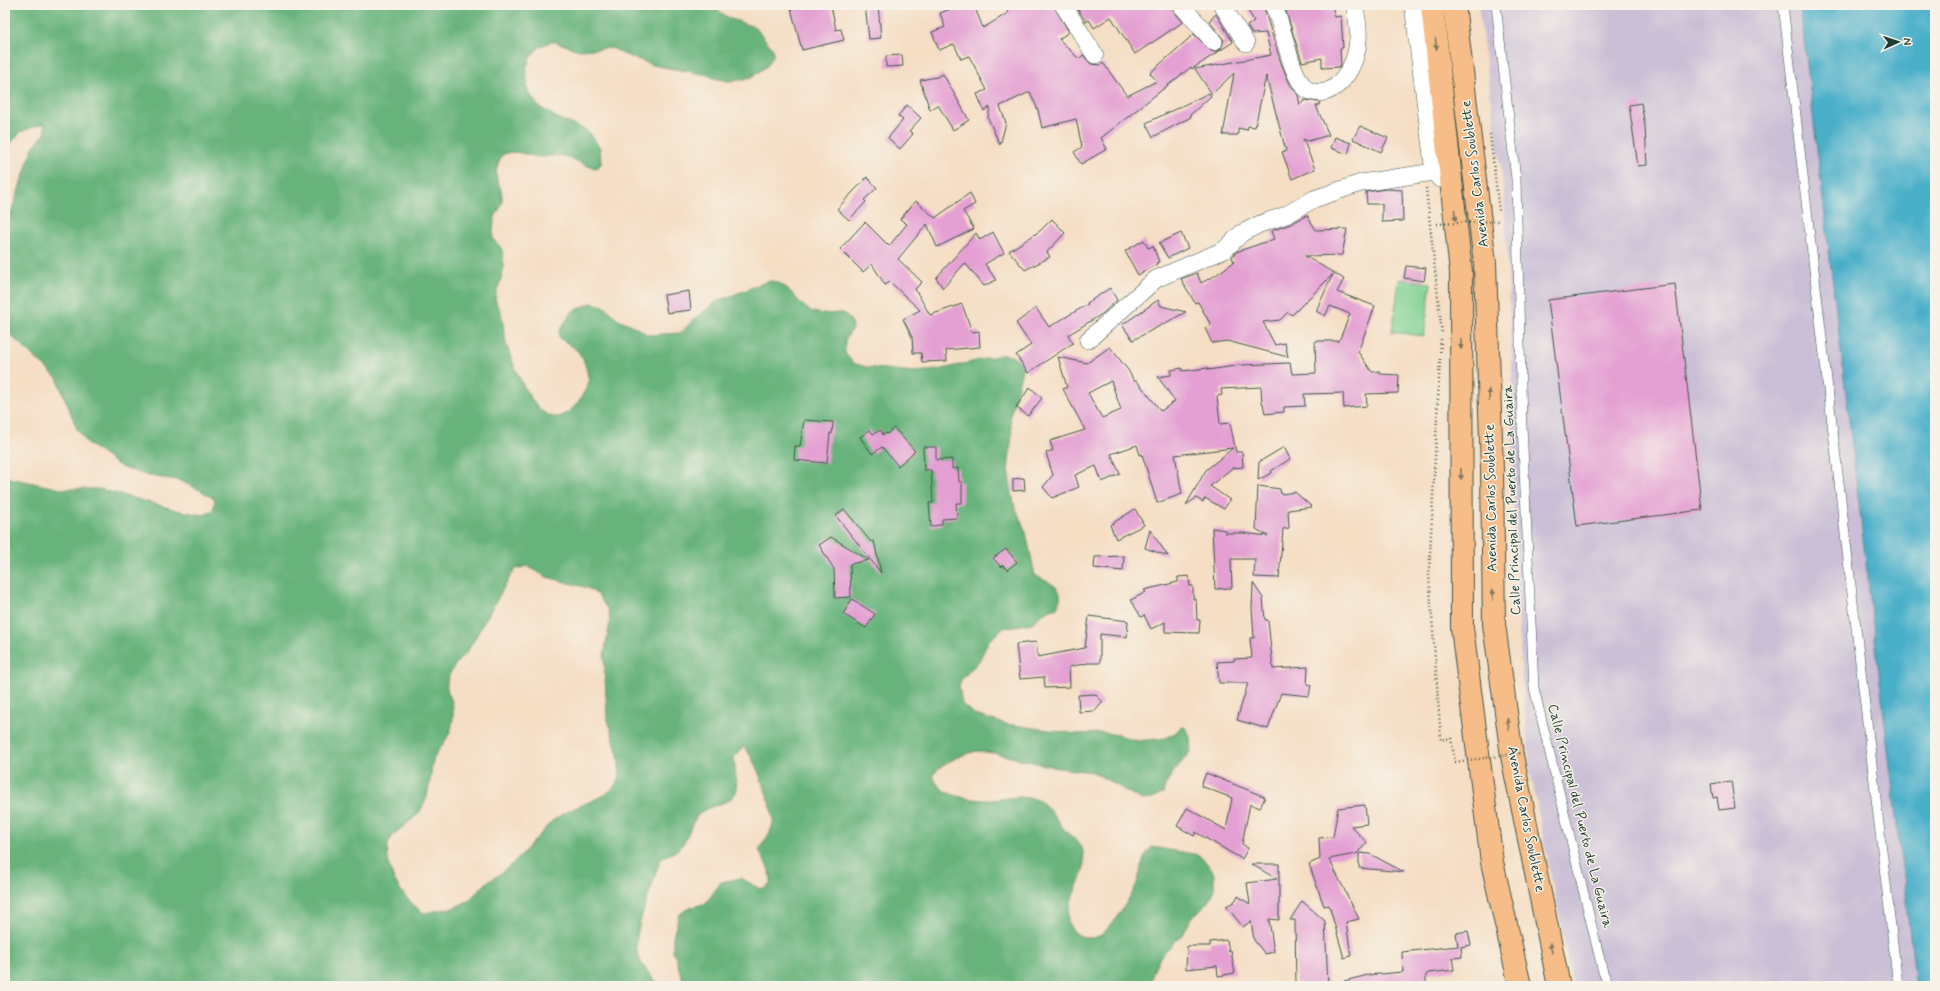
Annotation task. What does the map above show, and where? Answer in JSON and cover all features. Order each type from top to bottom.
[{"type":"main road","name":"Avenida Carlos Soublette","points":[[1432,5],[1461,272],[1462,628],[1492,862],[1520,986]]},
{"type":"main road","name":"Avenida Carlos Soublette","points":[[1454,5],[1485,263],[1492,470],[1494,624],[1512,756],[1559,986]]},
{"type":"street","points":[[1063,5],[1095,55]]},
{"type":"street","points":[[1181,5],[1214,42]]},
{"type":"street","points":[[1222,5],[1246,43]]},
{"type":"street","points":[[1273,5],[1279,16],[1295,71],[1306,88],[1315,94],[1327,91],[1340,83],[1351,70],[1356,59],[1359,39],[1354,5]]},
{"type":"street","points":[[1088,340],[1156,279],[1224,250],[1242,233],[1260,224],[1286,215],[1314,199],[1361,183],[1434,172],[1413,5]]},
{"type":"street","name":"Avenida Carlos Soublette","points":[[1434,172],[1452,193]]},
{"type":"lane","name":"Calle Principal del Puerto de La Guaira","points":[[1496,5],[1516,179],[1522,425],[1534,688],[1603,972],[1609,986]]},
{"type":"lane","points":[[1783,5],[1898,986]]},
{"type":"path","points":[[1426,188],[1442,335],[1429,575],[1441,740],[1451,738],[1455,762],[1522,753]]},
{"type":"path","points":[[1437,224],[1498,221]]},
{"type":"shaded area","points":[[1478,5],[1800,5],[1916,986],[1573,986],[1530,770],[1521,665],[1514,535],[1512,357],[1504,191]]},
{"type":"green space","points":[[5,5],[714,5],[720,12],[731,19],[755,27],[773,49],[773,56],[767,66],[751,77],[740,80],[728,81],[708,75],[653,65],[623,54],[612,48],[579,50],[556,42],[550,42],[539,47],[530,58],[526,69],[528,91],[538,106],[559,119],[586,130],[600,148],[601,164],[597,168],[564,156],[539,157],[512,152],[502,155],[498,164],[496,176],[501,190],[502,203],[494,220],[493,239],[501,248],[503,265],[500,282],[496,292],[496,303],[503,320],[505,339],[509,352],[520,378],[535,403],[544,412],[553,417],[563,415],[572,409],[579,401],[589,382],[586,367],[581,356],[566,342],[559,338],[559,331],[572,312],[591,303],[604,306],[618,319],[632,325],[648,335],[681,333],[693,320],[716,302],[768,281],[781,284],[787,288],[801,304],[813,312],[824,314],[844,313],[852,322],[853,327],[845,340],[845,353],[853,363],[866,367],[914,372],[938,370],[1001,355],[1011,356],[1019,361],[1023,366],[1010,417],[1012,435],[1008,470],[1014,504],[1026,533],[1035,575],[1055,586],[1059,590],[1060,600],[1057,607],[1046,611],[1032,623],[1004,628],[989,640],[979,661],[961,680],[959,686],[962,704],[975,715],[1006,724],[1076,734],[1105,733],[1119,735],[1137,741],[1166,738],[1175,733],[1182,726],[1189,734],[1191,751],[1174,771],[1167,782],[1163,793],[1152,799],[1142,800],[1093,772],[1058,768],[994,753],[976,751],[957,757],[938,769],[933,775],[940,787],[953,795],[983,800],[1016,797],[1035,799],[1051,812],[1066,831],[1081,845],[1083,850],[1084,866],[1071,901],[1068,919],[1070,927],[1080,936],[1088,938],[1097,937],[1101,935],[1110,925],[1135,888],[1143,860],[1152,847],[1199,855],[1212,869],[1214,875],[1214,892],[1207,903],[1192,918],[1182,935],[1161,955],[1153,972],[1150,986],[680,986],[683,981],[673,950],[673,937],[679,915],[687,909],[706,903],[721,882],[741,878],[760,889],[766,887],[771,882],[770,872],[759,850],[771,831],[773,817],[771,807],[752,759],[743,747],[734,757],[737,790],[735,795],[727,801],[708,808],[700,813],[693,822],[687,837],[679,849],[664,857],[659,862],[640,923],[636,947],[642,964],[660,986],[5,986],[5,477],[61,489],[100,489],[180,511],[202,515],[213,510],[215,499],[178,480],[149,476],[121,467],[88,444],[77,429],[57,378],[5,330],[5,231],[33,147],[45,134],[44,123],[20,132],[17,137],[5,148]],"holes":[[[527,566],[547,577],[588,588],[598,595],[608,610],[610,621],[604,656],[607,717],[618,754],[620,777],[614,787],[605,795],[566,812],[552,821],[515,862],[493,879],[488,881],[468,901],[453,908],[424,913],[409,901],[392,875],[389,866],[388,846],[393,836],[420,811],[425,802],[428,793],[433,760],[450,732],[453,720],[452,703],[447,689],[448,678],[456,664],[467,652],[511,575],[516,569]]]},
{"type":"green space","points":[[1399,279],[1431,283],[1424,336],[1392,332]]},
{"type":"water","points":[[1800,5],[1935,5],[1935,986],[1916,986]]},
{"type":"building","points":[[790,5],[831,5],[836,30],[841,29],[844,40],[802,50]]},
{"type":"building","points":[[865,5],[878,5],[881,38],[869,39]]},
{"type":"building","points":[[961,5],[974,5],[983,28],[1008,13],[1005,5],[1053,5],[1069,32],[1059,39],[1079,59],[1083,55],[1091,64],[1100,65],[1103,63],[1127,96],[1157,81],[1150,73],[1194,34],[1211,51],[1216,52],[1221,49],[1224,40],[1209,21],[1216,14],[1233,42],[1192,69],[1191,67],[1101,138],[1107,149],[1081,164],[1074,152],[1082,147],[1076,119],[1042,128],[1038,110],[1030,92],[1000,106],[1006,123],[1000,145],[988,118],[990,107],[984,111],[977,94],[987,90],[969,56],[961,59],[954,44],[939,50],[932,32],[945,27],[940,13]]},
{"type":"building","points":[[1075,5],[1171,5],[1174,12],[1183,22],[1135,54],[1111,17],[1094,28],[1089,20],[1086,22]]},
{"type":"building","points":[[1245,5],[1263,5],[1281,63],[1290,84],[1298,95],[1300,105],[1305,100],[1319,102],[1320,104],[1316,106],[1329,135],[1308,141],[1303,139],[1315,169],[1292,179],[1282,152],[1286,151],[1266,76],[1255,127],[1248,126],[1247,130],[1238,128],[1238,135],[1223,135],[1234,73],[1212,94],[1195,69],[1271,55],[1266,33],[1252,34],[1247,26],[1254,21]]},
{"type":"building","points":[[1284,5],[1332,5],[1335,17],[1341,16],[1343,48],[1340,48],[1340,67],[1322,68],[1322,58],[1302,62]]},
{"type":"building","points":[[902,55],[903,66],[886,67],[886,56]]},
{"type":"building","points":[[943,74],[969,120],[953,130],[938,105],[930,110],[920,80],[937,77]]},
{"type":"building","points":[[1209,93],[1211,96],[1190,115],[1191,117],[1153,137],[1146,123]]},
{"type":"building","points":[[1641,103],[1645,126],[1647,165],[1638,166],[1629,105]]},
{"type":"building","points":[[907,105],[921,118],[909,131],[913,134],[900,149],[888,138],[903,120],[898,116]]},
{"type":"building","points":[[1360,126],[1388,138],[1381,152],[1353,139]]},
{"type":"building","points":[[1335,137],[1351,143],[1348,154],[1331,148]]},
{"type":"building","points":[[867,177],[877,188],[864,200],[866,202],[849,220],[837,209]]},
{"type":"building","points":[[1386,189],[1402,190],[1403,221],[1382,222],[1382,204],[1367,204],[1366,192]]},
{"type":"building","points":[[970,193],[975,204],[963,211],[974,229],[937,247],[927,224],[898,259],[922,282],[915,289],[930,315],[962,304],[972,332],[979,331],[980,347],[946,350],[947,361],[922,362],[921,353],[913,353],[912,337],[903,319],[920,310],[890,282],[885,285],[872,264],[863,272],[840,249],[865,222],[889,246],[907,224],[900,219],[916,201],[935,218]]},
{"type":"building","points":[[1307,215],[1316,230],[1347,229],[1342,255],[1305,256],[1344,279],[1337,292],[1375,306],[1358,352],[1372,372],[1380,371],[1380,374],[1399,375],[1398,393],[1366,394],[1367,406],[1344,408],[1343,393],[1304,394],[1305,406],[1284,407],[1284,412],[1265,414],[1262,403],[1261,387],[1221,389],[1222,395],[1217,396],[1220,424],[1230,423],[1236,452],[1242,452],[1243,467],[1232,468],[1210,486],[1230,500],[1224,509],[1205,498],[1203,502],[1196,498],[1186,505],[1206,470],[1233,448],[1175,455],[1182,494],[1157,503],[1142,454],[1140,455],[1137,445],[1111,454],[1120,474],[1102,482],[1096,466],[1075,475],[1079,487],[1052,498],[1043,487],[1053,475],[1046,453],[1053,450],[1050,441],[1085,430],[1063,389],[1067,387],[1058,357],[1087,363],[1110,347],[1128,370],[1134,381],[1137,381],[1161,411],[1175,401],[1158,377],[1171,375],[1171,370],[1182,368],[1182,371],[1208,368],[1208,370],[1242,365],[1290,363],[1292,374],[1316,373],[1315,341],[1339,341],[1350,314],[1330,306],[1325,316],[1316,311],[1333,274],[1292,315],[1288,312],[1280,320],[1263,322],[1275,345],[1285,343],[1288,357],[1227,341],[1212,343],[1205,328],[1211,325],[1198,302],[1195,303],[1181,279],[1197,273],[1201,283],[1216,275],[1234,262],[1232,257],[1236,252],[1274,239],[1271,231],[1291,224]],"holes":[[[1111,381],[1121,410],[1102,418],[1088,393]]]},
{"type":"building","points":[[1052,219],[1065,233],[1047,252],[1050,257],[1025,270],[1009,251],[1040,231]]},
{"type":"building","points":[[993,232],[1004,253],[985,264],[996,280],[984,286],[965,263],[943,288],[936,278],[976,233],[980,240]]},
{"type":"building","points":[[1181,233],[1188,248],[1168,258],[1159,243]]},
{"type":"building","points":[[1144,240],[1148,248],[1153,246],[1159,262],[1138,275],[1125,251]]},
{"type":"building","points":[[1406,266],[1426,268],[1424,281],[1404,278]]},
{"type":"building","points":[[1675,284],[1702,510],[1577,526],[1548,300]]},
{"type":"building","points":[[1110,288],[1117,300],[1102,314],[1068,335],[1073,343],[1028,373],[1016,355],[1031,345],[1016,323],[1036,308],[1049,327],[1088,304],[1087,303]]},
{"type":"building","points":[[689,291],[691,310],[667,313],[664,295]]},
{"type":"building","points":[[1158,300],[1161,306],[1186,312],[1133,340],[1122,325]]},
{"type":"building","points":[[1030,387],[1042,398],[1028,416],[1016,407]]},
{"type":"building","points":[[804,420],[833,422],[832,434],[830,433],[827,463],[794,460],[795,446],[800,446]]},
{"type":"building","points":[[894,428],[915,451],[898,466],[882,447],[872,454],[860,437],[870,430],[873,434],[881,430],[883,435],[886,433],[887,434]]},
{"type":"building","points":[[923,447],[936,447],[936,460],[952,459],[952,469],[958,468],[959,482],[962,482],[962,503],[956,503],[957,518],[942,519],[942,524],[931,527],[929,503],[933,503],[931,470],[924,470]]},
{"type":"building","points":[[1284,447],[1290,459],[1271,471],[1272,473],[1258,480],[1259,462]]},
{"type":"building","points":[[1024,478],[1025,490],[1013,491],[1013,479]]},
{"type":"building","points":[[1258,486],[1280,489],[1281,494],[1295,492],[1312,507],[1288,510],[1289,528],[1283,529],[1279,578],[1254,577],[1255,559],[1231,559],[1232,588],[1215,589],[1212,528],[1225,530],[1225,533],[1243,533],[1268,536],[1256,529]]},
{"type":"building","points":[[844,509],[871,542],[874,541],[881,573],[836,516]]},
{"type":"building","points":[[1135,509],[1144,525],[1116,539],[1110,525]]},
{"type":"building","points":[[1150,530],[1168,556],[1145,548]]},
{"type":"building","points":[[831,537],[869,560],[850,564],[851,597],[835,598],[834,569],[819,545]]},
{"type":"building","points":[[1006,549],[1017,562],[1007,570],[1003,565],[1001,567],[993,558]]},
{"type":"building","points":[[1124,556],[1123,571],[1094,568],[1095,557]]},
{"type":"building","points":[[1189,576],[1190,586],[1193,586],[1193,599],[1196,599],[1197,620],[1200,620],[1199,633],[1165,632],[1165,622],[1151,629],[1144,615],[1141,617],[1131,600],[1146,592],[1144,590],[1178,582],[1178,577]]},
{"type":"building","points":[[1253,583],[1263,598],[1265,620],[1268,620],[1273,669],[1308,667],[1307,684],[1311,685],[1309,696],[1281,693],[1268,729],[1237,720],[1248,683],[1219,683],[1217,662],[1252,658],[1250,638],[1254,638],[1252,608]]},
{"type":"building","points":[[852,599],[875,614],[866,628],[843,614]]},
{"type":"building","points":[[1089,616],[1128,621],[1127,637],[1100,634],[1100,663],[1088,663],[1069,667],[1070,687],[1045,688],[1044,677],[1020,679],[1016,644],[1036,642],[1038,657],[1085,648]]},
{"type":"building","points":[[1095,694],[1103,702],[1095,711],[1079,712],[1078,695]]},
{"type":"building","points":[[1206,773],[1265,797],[1260,808],[1250,804],[1242,844],[1248,848],[1242,859],[1196,832],[1194,836],[1177,826],[1187,808],[1226,830],[1232,798],[1201,786]]},
{"type":"building","points":[[1731,781],[1735,808],[1719,810],[1717,797],[1713,798],[1711,784]]},
{"type":"building","points":[[1365,805],[1367,824],[1351,826],[1367,843],[1356,854],[1329,859],[1359,919],[1346,922],[1351,956],[1344,958],[1329,905],[1324,906],[1309,864],[1320,859],[1319,838],[1333,837],[1338,808]]},
{"type":"building","points":[[1359,853],[1370,854],[1404,872],[1359,868]]},
{"type":"building","points":[[1251,864],[1279,864],[1279,920],[1269,919],[1274,952],[1265,954],[1254,940],[1251,921],[1243,927],[1226,906],[1234,902],[1238,896],[1250,904],[1247,883],[1277,879]]},
{"type":"building","points":[[1302,901],[1325,921],[1328,986],[1296,986],[1295,920],[1290,920]]},
{"type":"building","points":[[1468,931],[1471,945],[1461,947],[1462,957],[1452,958],[1454,970],[1428,973],[1426,975],[1426,986],[1341,986],[1340,982],[1368,975],[1403,972],[1402,952],[1458,946],[1456,933]]},
{"type":"building","points":[[1227,940],[1229,952],[1231,951],[1235,973],[1218,976],[1217,966],[1186,969],[1187,946],[1210,946],[1210,942]]}]
